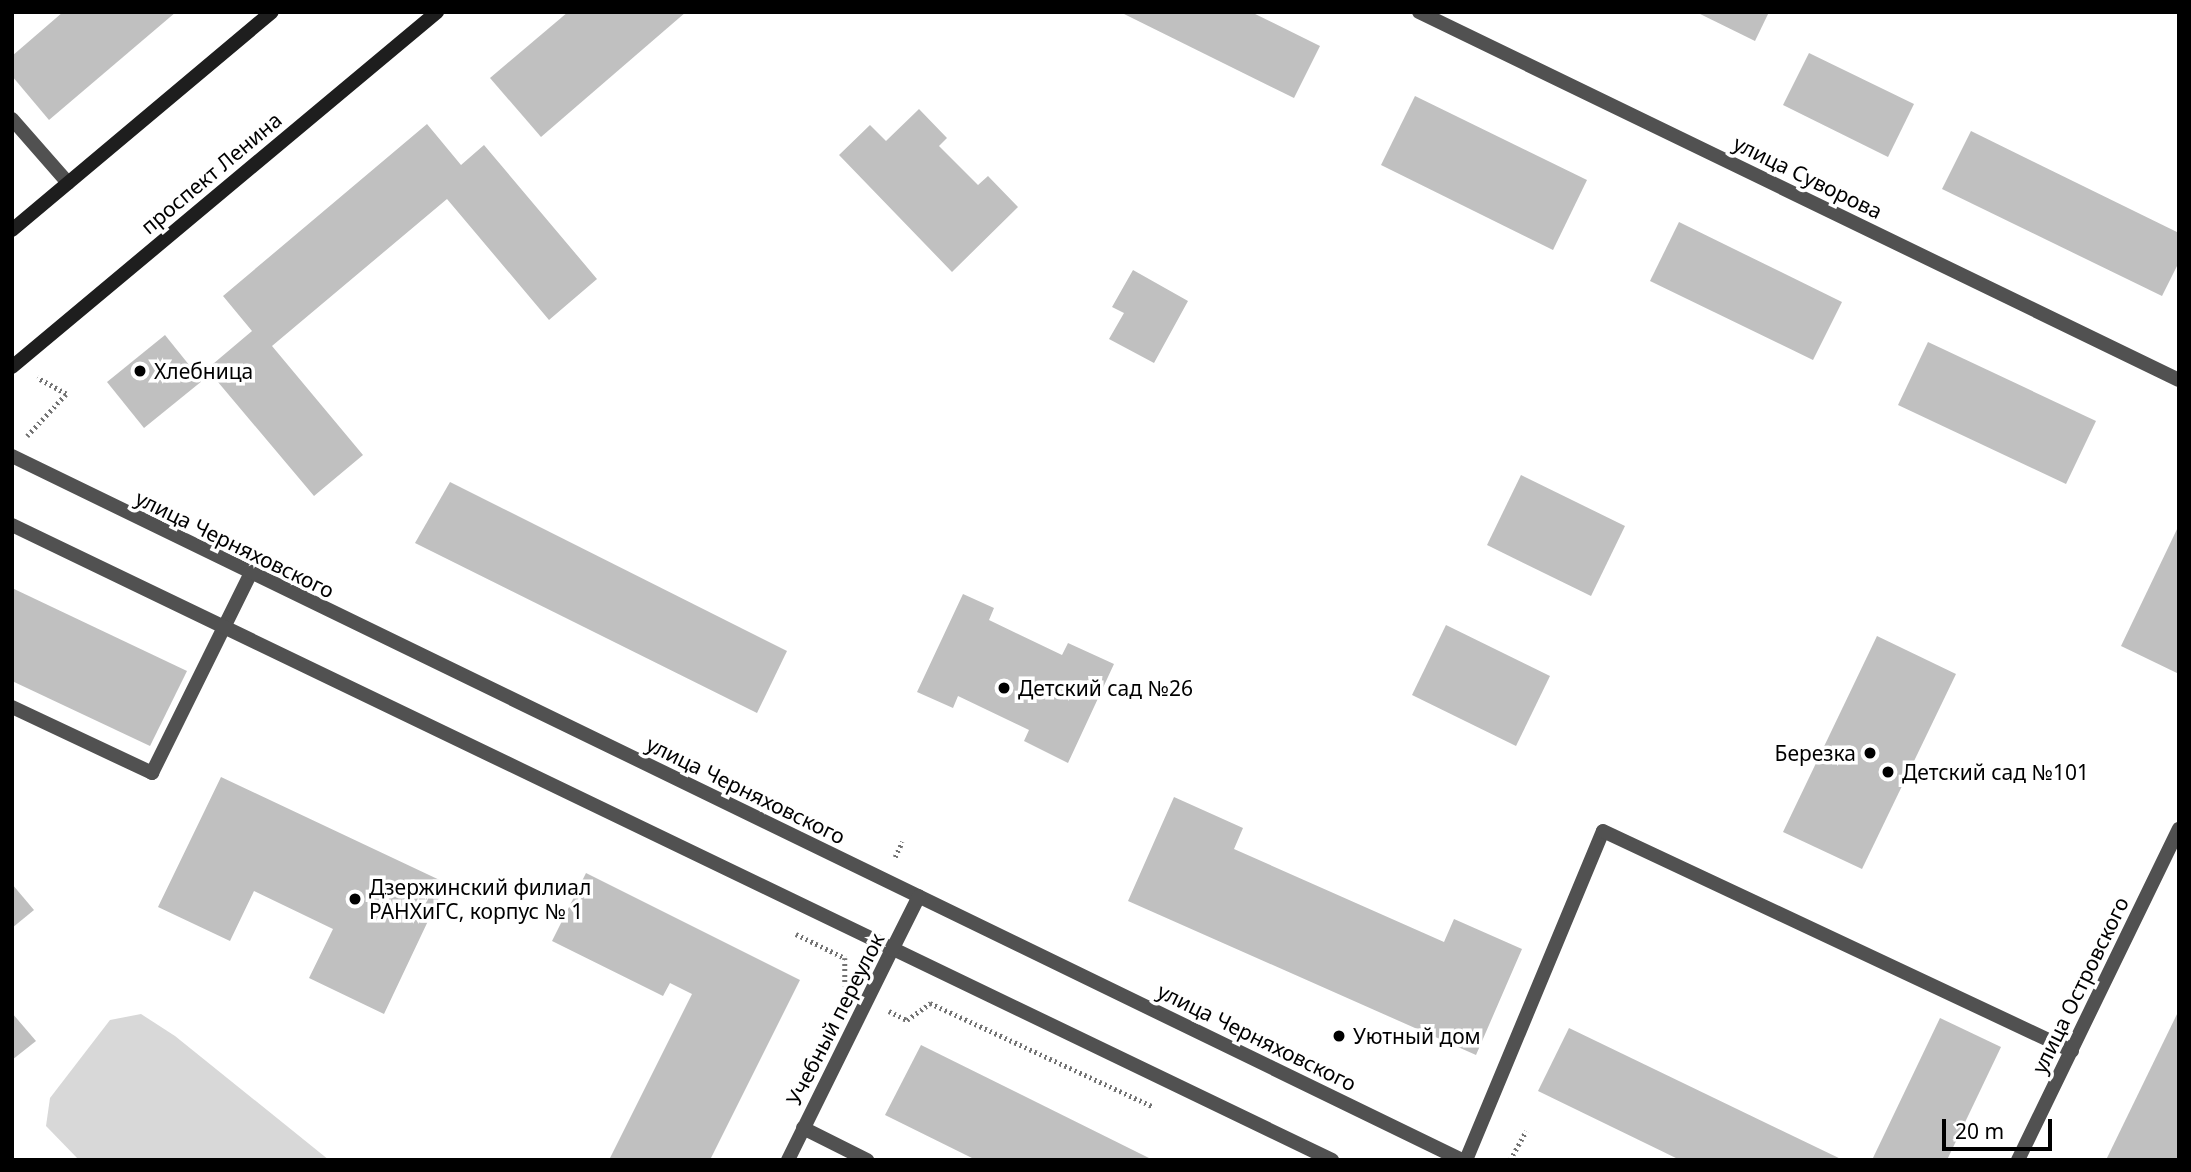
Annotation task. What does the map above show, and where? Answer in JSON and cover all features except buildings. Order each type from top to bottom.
[{"type":"main road","points":[[12,230],[272,12]]},
{"type":"main road","name":"проспект Ленина","points":[[12,367],[437,12]]},
{"type":"street","name":"улица Суворова","points":[[1419,12],[2179,380]]},
{"type":"street","points":[[12,119],[68,183]]},
{"type":"street","name":"улица Черняховского","points":[[12,456],[250,575],[1464,1160]]},
{"type":"street","points":[[12,525],[1332,1160]]},
{"type":"street","points":[[12,706],[152,773],[250,575]]},
{"type":"street","name":"улица Островского","points":[[2018,1160],[2179,829]]},
{"type":"street","points":[[1464,1160],[1602,831],[2072,1052]]},
{"type":"street","name":"Учебный переулок","points":[[788,1160],[919,896]]},
{"type":"street","points":[[803,1128],[867,1160]]},
{"type":"path","points":[[21,442],[66,394]]},
{"type":"path","points":[[783,928],[845,958],[844,992],[907,1020],[930,1003],[1169,1113]]},
{"type":"path","points":[[1510,1160],[1526,1131]]},
{"type":"shaded area","points":[[141,1014],[175,1036],[329,1160],[79,1160],[46,1126],[50,1098],[110,1020]]},
{"type":"place","name":"Хлебница","points":[[140,371]]},
{"type":"place","name":"Детский сад №26","points":[[1004,688]]},
{"type":"place","name":"Березка","points":[[1870,753]]},
{"type":"place","name":"Детский сад №101","points":[[1888,772]]},
{"type":"place","name":"Дзержинский филиал РАНХиГС, корпус № 1","points":[[355,899]]},
{"type":"place","name":"Уютный дом","points":[[1339,1036]]}]
